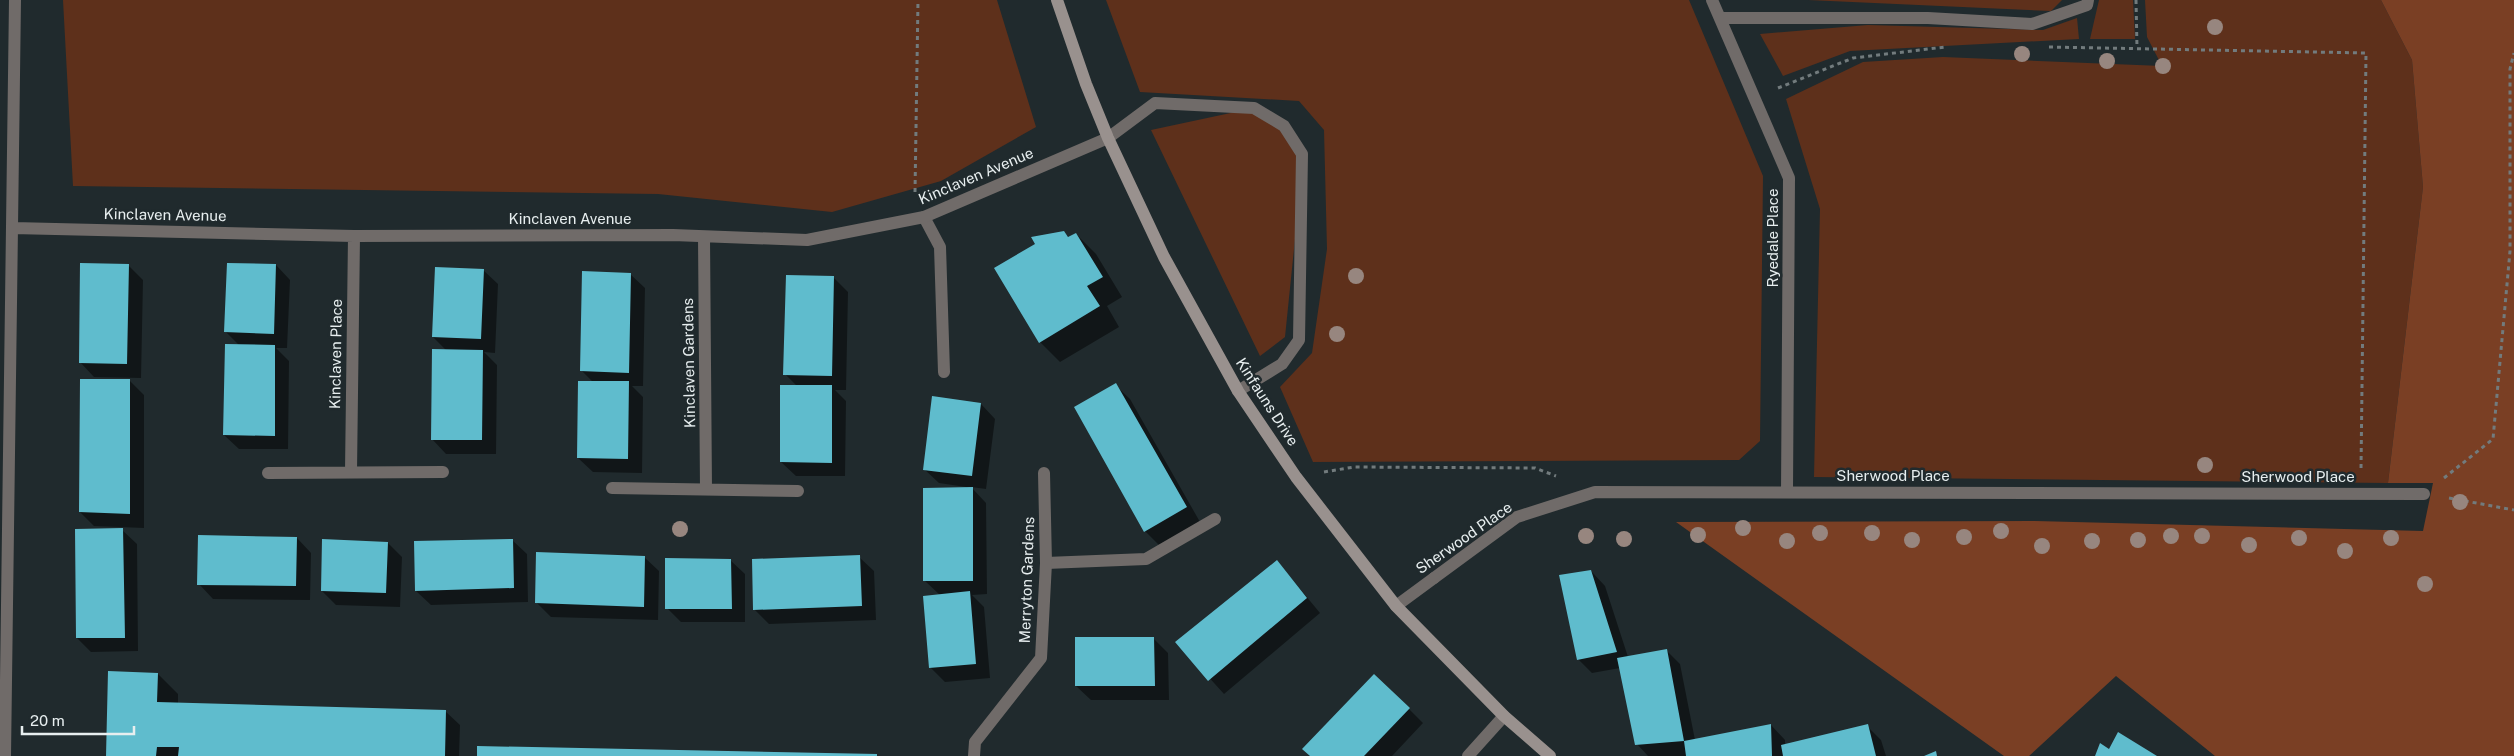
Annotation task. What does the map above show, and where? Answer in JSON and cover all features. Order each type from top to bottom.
[{"type":"street","points":[[5,756],[3,716],[13,228],[15,0]]},
{"type":"street","name":"Kinfauns Drive","points":[[1057,0],[1086,84],[1108,138],[1164,257],[1238,391],[1296,477],[1396,606],[1504,716],[1550,756]]},
{"type":"street","name":"Ryedale Place","points":[[1712,0],[1788,178],[1787,492]]},
{"type":"street","points":[[1720,18],[1928,18],[2032,24],[2087,5],[2088,0]]},
{"type":"street","name":"Kinclaven Avenue","points":[[13,228],[354,236],[673,235],[807,240],[919,218],[1108,138],[1155,103],[1254,108],[1284,126],[1302,154],[1299,340],[1282,364],[1238,391]]},
{"type":"street","points":[[919,218],[940,248],[944,372]]},
{"type":"street","name":"Kinclaven Place","points":[[351,472],[354,236]]},
{"type":"street","name":"Kinclaven Gardens","points":[[704,237],[706,489]]},
{"type":"street","points":[[268,473],[443,472]]},
{"type":"street","name":"Merryton Gardens","points":[[974,756],[975,742],[1041,658],[1046,563],[1044,473]]},
{"type":"street","points":[[612,488],[798,490]]},
{"type":"street","name":"Sherwood Place","points":[[1396,606],[1517,517],[1595,492],[2424,494]]},
{"type":"street","points":[[1046,563],[1146,559],[1215,519]]},
{"type":"street","points":[[1468,756],[1504,716]]},
{"type":"path","points":[[918,0],[919,218]]},
{"type":"path","points":[[2136,0],[2137,48]]},
{"type":"path","points":[[1754,98],[1853,58],[1953,46]]},
{"type":"path","points":[[2040,47],[2366,54],[2361,494]]},
{"type":"path","points":[[2424,494],[2493,439],[2510,251],[2510,69],[2514,53]]},
{"type":"path","points":[[1296,477],[1354,467],[1535,468],[1595,492]]},
{"type":"path","points":[[2424,494],[2514,510]]},
{"type":"shaded area","points":[[63,0],[997,0],[1036,127],[941,181],[832,212],[658,194],[73,186]]},
{"type":"shaded area","points":[[1106,0],[1689,0],[1763,176],[1760,441],[1739,460],[1313,462],[1280,387],[1312,353],[1327,249],[1324,130],[1299,101],[1140,92]]},
{"type":"shaded area","points":[[1808,0],[2062,0],[2051,11]]},
{"type":"shaded area","points":[[2099,0],[2133,0],[2135,39],[2090,39]]},
{"type":"shaded area","points":[[2145,0],[2381,0],[2412,60],[2423,187],[2388,483],[1814,477],[1820,209],[1786,99],[1863,62],[1943,57],[2162,66],[2147,37]]},
{"type":"shaded area","points":[[2381,0],[2514,0],[2514,756],[2215,756],[2116,676],[2029,756],[2004,756],[1676,522],[2035,521],[2423,531],[2433,483],[2388,483],[2423,187],[2412,60]]},
{"type":"shaded area","points":[[2077,18],[2079,39],[1850,51],[1783,76],[1760,34],[1868,25],[2043,30]]},
{"type":"shaded area","points":[[1254,108],[1284,126],[1303,161],[1285,337],[1260,356],[1151,130]]},
{"type":"building","points":[[1064,231],[1068,237],[1076,233],[1103,277],[1087,286],[1100,306],[1039,343],[994,268],[1035,244],[1031,237]]},
{"type":"building","points":[[80,263],[129,264],[127,364],[79,363]]},
{"type":"building","points":[[227,263],[276,264],[274,334],[224,332]]},
{"type":"building","points":[[435,267],[484,269],[481,339],[432,337]]},
{"type":"building","points":[[582,271],[631,273],[629,373],[580,371]]},
{"type":"building","points":[[786,275],[834,276],[832,376],[783,375]]},
{"type":"building","points":[[225,344],[275,345],[275,436],[223,435]]},
{"type":"building","points":[[432,349],[483,350],[482,440],[431,440]]},
{"type":"building","points":[[80,379],[130,379],[130,514],[79,512]]},
{"type":"building","points":[[578,381],[629,381],[628,459],[577,458]]},
{"type":"building","points":[[1116,383],[1187,507],[1144,532],[1074,407]]},
{"type":"building","points":[[780,385],[832,385],[832,463],[780,462]]},
{"type":"building","points":[[932,396],[981,403],[972,476],[923,470]]},
{"type":"building","points":[[973,487],[973,581],[923,581],[923,488]]},
{"type":"building","points":[[123,528],[125,638],[76,638],[75,529]]},
{"type":"building","points":[[198,535],[297,537],[296,586],[197,585]]},
{"type":"building","points":[[322,539],[388,542],[386,593],[321,591]]},
{"type":"building","points":[[513,539],[514,588],[415,591],[414,541]]},
{"type":"building","points":[[536,552],[645,556],[644,607],[535,603]]},
{"type":"building","points":[[860,555],[862,606],[753,610],[752,559]]},
{"type":"building","points":[[665,558],[731,559],[732,609],[665,609]]},
{"type":"building","points":[[1277,560],[1307,598],[1208,681],[1175,642]]},
{"type":"building","points":[[1591,570],[1617,652],[1577,660],[1559,575]]},
{"type":"building","points":[[970,591],[976,664],[929,668],[923,596]]},
{"type":"building","points":[[1075,637],[1154,637],[1155,686],[1075,686]]},
{"type":"building","points":[[1667,649],[1684,741],[1635,745],[1617,658]]},
{"type":"building","points":[[108,671],[158,673],[157,702],[446,710],[445,756],[178,756],[179,747],[157,747],[156,756],[106,756]]},
{"type":"building","points":[[1374,674],[1410,708],[1364,756],[1310,756],[1302,749]]},
{"type":"building","points":[[1771,724],[1772,756],[1686,756],[1684,741]]},
{"type":"building","points":[[1868,724],[1876,756],[1783,756],[1781,745]]},
{"type":"building","points":[[2118,732],[2157,756],[2095,756],[2100,743],[2109,749]]},
{"type":"building","points":[[477,746],[877,754],[877,756],[477,756]]},
{"type":"building","points":[[1936,751],[1937,756],[1924,756]]}]
